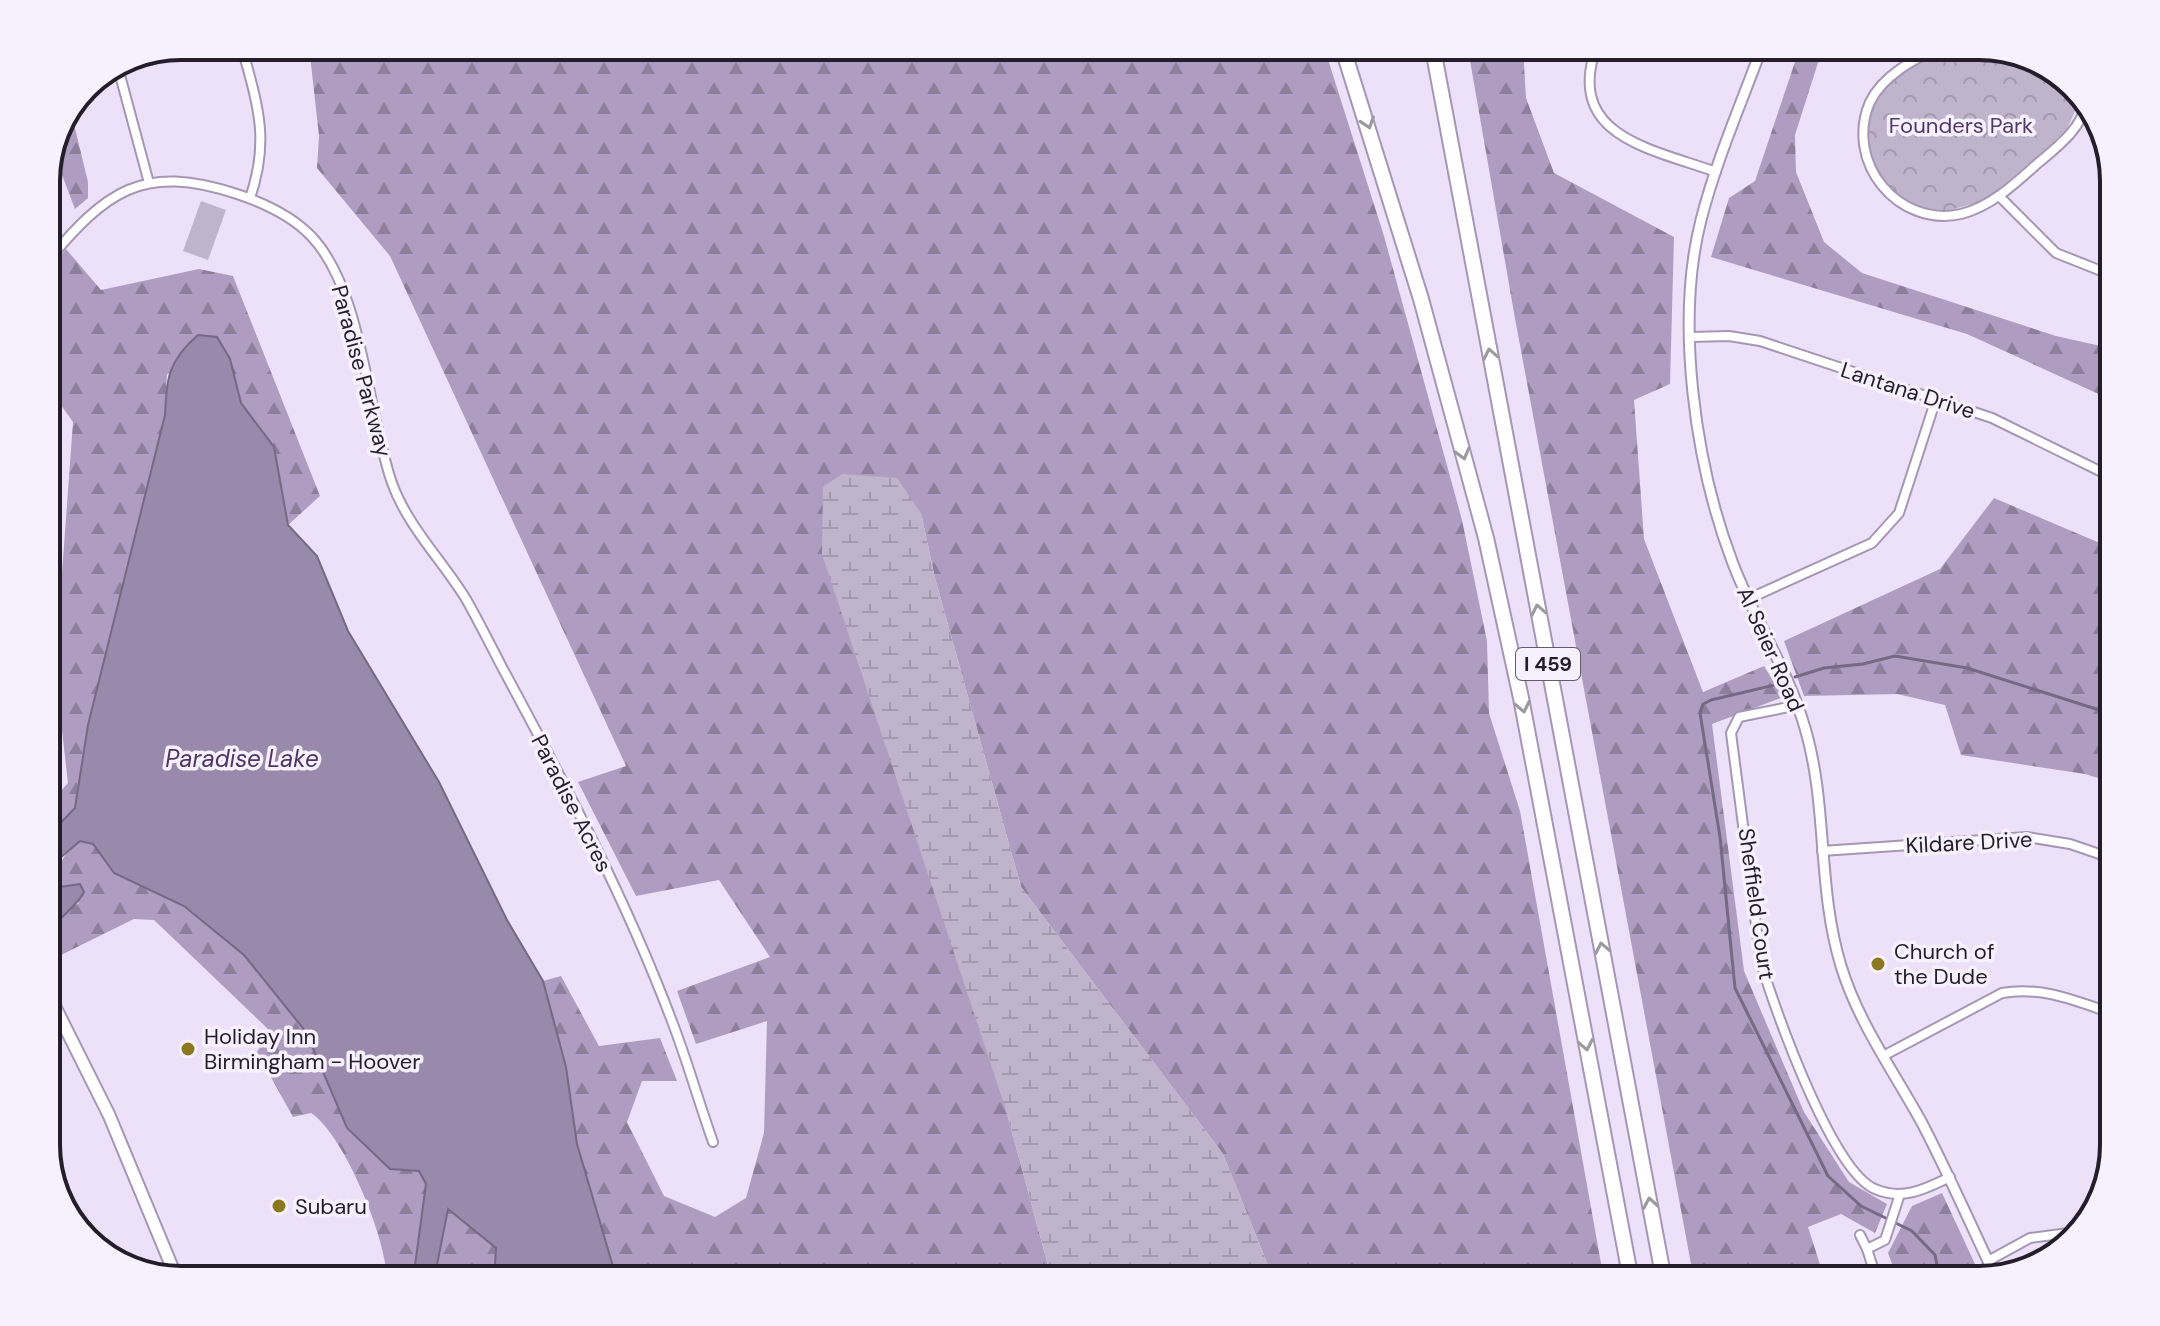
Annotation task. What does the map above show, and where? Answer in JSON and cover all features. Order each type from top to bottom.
[{"type":"highway","name":"I 459","points":[[1346,60],[1421,299],[1486,538],[1521,698],[1629,1266]]},
{"type":"highway","name":"I 459","points":[[1435,60],[1661,1266]]},
{"type":"main road","points":[[60,1017],[109,1115],[171,1265]]},
{"type":"street","points":[[245,60],[263,132],[261,159],[250,198]]},
{"type":"street","points":[[1593,60],[1588,82],[1593,104],[1605,124],[1627,140],[1716,172]]},
{"type":"street","name":"Al Seier Road","points":[[1757,60],[1716,172],[1695,248],[1691,337],[1696,407],[1711,492],[1732,561],[1799,705],[1815,771],[1828,910],[1842,969],[1883,1056],[1950,1177],[1990,1265]]},
{"type":"street","points":[[1918,60],[1887,79],[1871,101],[1863,141],[1874,177],[1901,204],[1928,215],[1960,214],[1999,196],[2069,135],[2080,114]]},
{"type":"street","points":[[120,76],[149,183]]},
{"type":"street","name":"Paradise Parkway","points":[[60,246],[92,210],[149,183],[207,184],[279,211],[305,230],[335,271],[347,304],[392,483]]},
{"type":"street","points":[[1999,196],[2056,253],[2100,270]]},
{"type":"street","name":"Lantana Drive","points":[[1691,337],[1729,336],[1760,341],[2022,430],[2100,471]]},
{"type":"street","points":[[1748,599],[1872,543],[1899,513],[1936,399]]},
{"type":"street","name":"Paradise Acres","points":[[392,483],[410,520],[465,599],[599,853],[673,1023],[713,1142]]},
{"type":"street","name":"Sheffield Court","points":[[1799,705],[1739,717],[1731,733],[1761,963],[1788,1042],[1850,1169],[1870,1186],[1900,1194]]},
{"type":"street","name":"Kildare Drive","points":[[1822,851],[2027,837],[2070,844],[2100,854]]},
{"type":"street","points":[[1883,1056],[1985,999],[2010,992],[2052,993],[2100,1009]]},
{"type":"street","points":[[1867,1249],[1879,1246],[1890,1229],[1900,1194],[1914,1194],[1950,1177]]},
{"type":"street","points":[[1988,1261],[2030,1238],[2062,1234]]},
{"type":"street","points":[[1860,1235],[1872,1266]]},
{"type":"green space","points":[[311,60],[1328,60],[1384,236],[1462,520],[1487,641],[1489,713],[1520,811],[1601,1266],[1268,1266],[1223,1154],[1021,887],[935,578],[921,513],[1006,1110],[1048,1266],[613,1266],[577,1144],[566,1067],[543,981],[561,976],[599,1046],[660,1038],[677,1081],[642,1081],[627,1122],[664,1196],[715,1217],[746,1198],[764,1133],[767,1021],[696,1044],[677,991],[770,957],[719,880],[636,896],[578,782],[626,766],[390,256],[317,168],[319,136]]},
{"type":"green space","points":[[1470,60],[1524,60],[1526,98],[1554,173],[1674,237],[1670,384],[1634,400],[1644,539],[1703,692],[1764,666],[1783,697],[1712,724],[1744,971],[1804,1112],[1849,1182],[1887,1204],[1875,1233],[1841,1214],[1808,1227],[1821,1266],[1691,1266]]},
{"type":"green space","points":[[1796,60],[1819,60],[1795,135],[1796,172],[1824,242],[1862,273],[2056,336],[2100,346],[2100,395],[1967,334],[1711,257],[1729,198],[1755,181]]},
{"type":"green space","name":"Founders Park","points":[[1919,60],[1995,61],[2040,76],[2065,95],[2076,109],[2067,129],[1999,196],[1944,212],[1918,207],[1892,193],[1872,163],[1867,136],[1871,103],[1888,80]]},
{"type":"green space","points":[[74,124],[88,182],[88,198],[75,209],[60,171],[64,149]]},
{"type":"green space","points":[[201,201],[226,210],[208,260],[183,251]]},
{"type":"green space","points":[[66,249],[101,290],[199,269],[233,276],[320,496],[288,525],[274,447],[241,403],[230,359],[167,374],[165,415],[88,725],[75,808],[60,824],[60,792],[68,783],[60,713],[60,600],[73,422],[60,404],[60,256]]},
{"type":"green space","points":[[842,474],[897,478],[921,513],[935,578],[1021,887],[1223,1154],[1268,1266],[1048,1266],[1006,1110],[822,554],[823,487]]},
{"type":"green space","points":[[1994,498],[2100,543],[2100,779],[1961,755],[1945,705],[1897,694],[1804,696],[1784,641],[1940,569]]},
{"type":"green space","points":[[80,841],[93,844],[114,873],[184,906],[244,955],[306,1032],[310,1044],[427,1184],[415,1266],[385,1266],[372,1215],[337,1142],[311,1113],[293,1117],[257,1052],[270,1031],[154,920],[134,919],[60,956],[60,917],[79,903],[67,885],[60,887],[60,866]]},
{"type":"green space","points":[[1942,1193],[1976,1266],[1893,1266],[1888,1253],[1912,1206]]},
{"type":"green space","points":[[448,1208],[496,1248],[495,1266],[437,1266]]},
{"type":"water","name":"Paradise Lake","points":[[198,335],[217,337],[230,359],[241,403],[274,447],[288,525],[317,556],[348,631],[439,782],[507,920],[543,981],[566,1067],[577,1144],[613,1266],[495,1266],[496,1248],[448,1209],[437,1266],[415,1266],[426,1184],[419,1171],[390,1169],[347,1128],[306,1032],[244,955],[184,906],[114,873],[93,844],[80,841],[60,858],[60,824],[75,808],[88,725],[165,415],[168,380],[180,353]]},
{"type":"water","name":"Paradise Lake","points":[[80,884],[84,892],[60,920],[60,887]]},
{"type":"waterway","points":[[1795,677],[1824,668],[1863,664],[1895,656],[1967,668],[2100,709]]},
{"type":"waterway","points":[[1783,683],[1711,700],[1703,704],[1700,713],[1720,837],[1735,988],[1828,1176],[1861,1206],[1912,1231],[1935,1255],[1937,1266]]},
{"type":"place","name":"Church of the Dude","points":[[1878,964]]},
{"type":"place","name":"Holiday Inn Birmingham - Hoover","points":[[188,1049]]},
{"type":"place","name":"Subaru","points":[[279,1206]]}]
